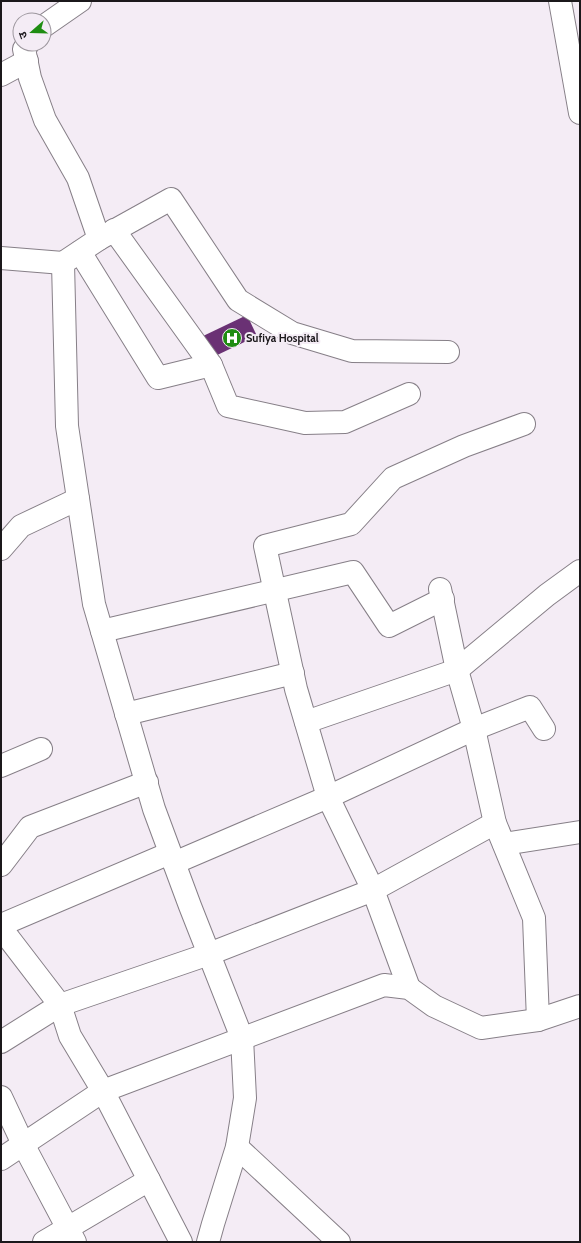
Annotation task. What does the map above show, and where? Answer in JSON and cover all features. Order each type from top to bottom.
[{"type":"street","points":[[52,20],[80,1]]},
{"type":"street","points":[[560,1],[580,113]]},
{"type":"street","points":[[1,75],[27,53]]},
{"type":"street","points":[[27,53],[30,78],[45,120],[78,178],[107,234],[211,365],[228,406],[305,423],[345,422],[409,394]]},
{"type":"street","points":[[1,258],[72,257],[107,234],[171,199],[238,300],[292,333],[352,351],[448,352]]},
{"type":"street","points":[[72,257],[158,378],[211,365]]},
{"type":"street","points":[[72,257],[67,426],[94,604],[154,809],[242,1038],[245,1098],[237,1147],[208,1242]]},
{"type":"street","points":[[409,988],[373,890],[328,797],[296,689],[265,546],[350,524],[393,478],[464,446],[524,424]]},
{"type":"street","points":[[1,549],[21,526],[78,499]]},
{"type":"street","points":[[306,722],[458,670],[547,595],[580,571]]},
{"type":"street","points":[[102,631],[353,572],[389,626],[441,594],[495,822],[534,918],[538,1020]]},
{"type":"street","points":[[126,714],[293,673]]},
{"type":"street","points":[[181,1242],[103,1091],[70,1036],[60,1005],[1,926],[328,797],[474,729],[530,707],[544,729]]},
{"type":"street","points":[[1,766],[41,749]]},
{"type":"street","points":[[1,865],[30,827],[147,782]]},
{"type":"street","points":[[1,1042],[60,1005],[209,954],[373,890],[495,822]]},
{"type":"street","points":[[504,844],[580,832]]},
{"type":"street","points":[[1,1159],[103,1091],[384,985],[409,988],[434,1006],[480,1028],[538,1020],[580,1006]]},
{"type":"street","points":[[1,1097],[23,1144],[71,1235]]},
{"type":"street","points":[[237,1147],[339,1242]]},
{"type":"street","points":[[44,1242],[71,1235],[149,1180]]},
{"type":"building","points":[[247,315],[257,336],[211,358],[201,337]]},
{"type":"place","name":"Sufiya Hospital","points":[[232,338]]}]
